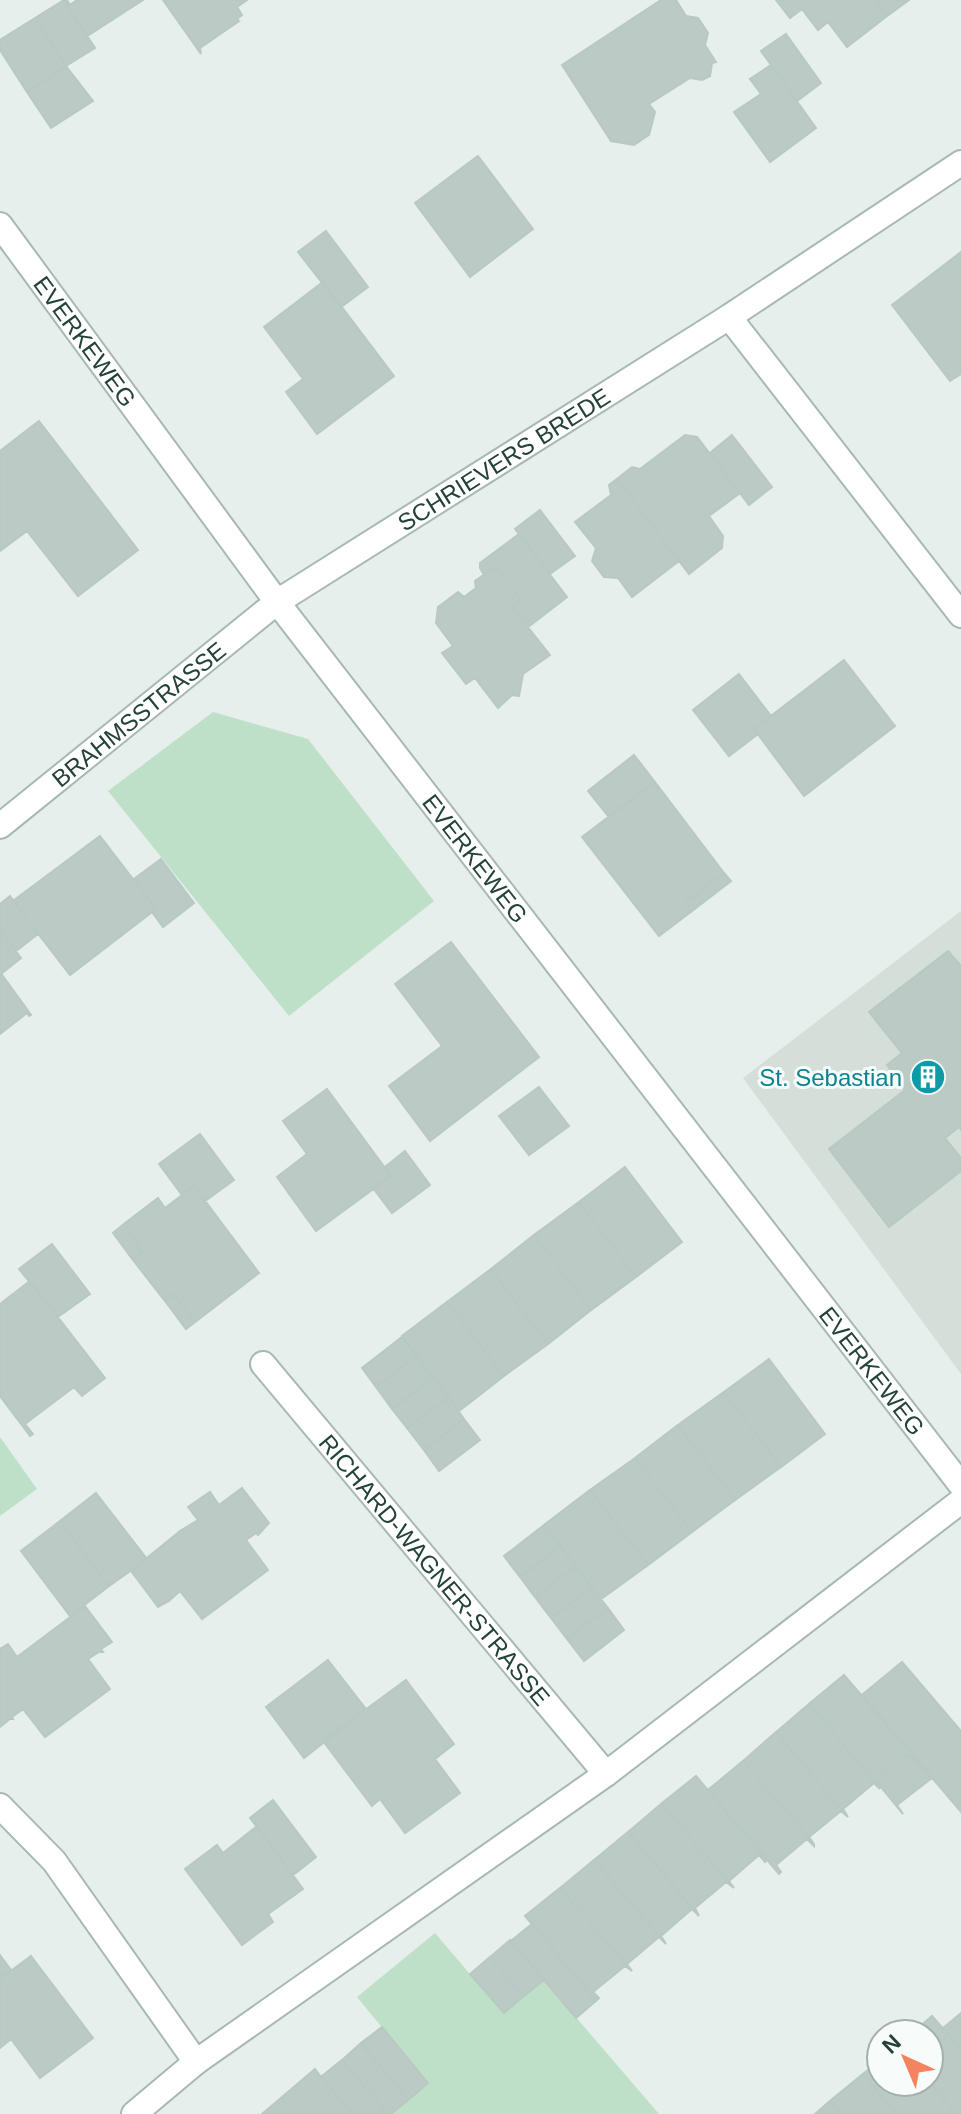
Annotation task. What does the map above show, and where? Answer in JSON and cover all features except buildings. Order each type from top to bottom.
[{"type":"street","name":"SCHRIEVERS BREDE","points":[[277,602],[729,317],[961,163]]},
{"type":"street","name":"EVERKEWEG","points":[[0,225],[277,602],[961,1485]]},
{"type":"street","points":[[729,317],[961,615]]},
{"type":"street","name":"BRAHMSSTRASSE","points":[[0,826],[277,602]]},
{"type":"street","name":"RICHARD-WAGNER-STRASSE","points":[[263,1364],[606,1774]]},
{"type":"street","points":[[134,2114],[196,2062],[606,1774],[961,1501]]},
{"type":"street","points":[[0,1806],[54,1861],[196,2062]]},
{"type":"shaded area","points":[[961,911],[961,1374],[743,1078]]},
{"type":"green space","points":[[213,712],[308,739],[434,901],[289,1016],[108,791]]},
{"type":"green space","points":[[0,1437],[37,1489],[0,1516]]},
{"type":"green space","points":[[435,1933],[503,2013],[544,1980],[659,2114],[391,2114],[428,2083],[357,1997]]},
{"type":"place","name":"St. Sebastian","points":[[928,1077]]}]
